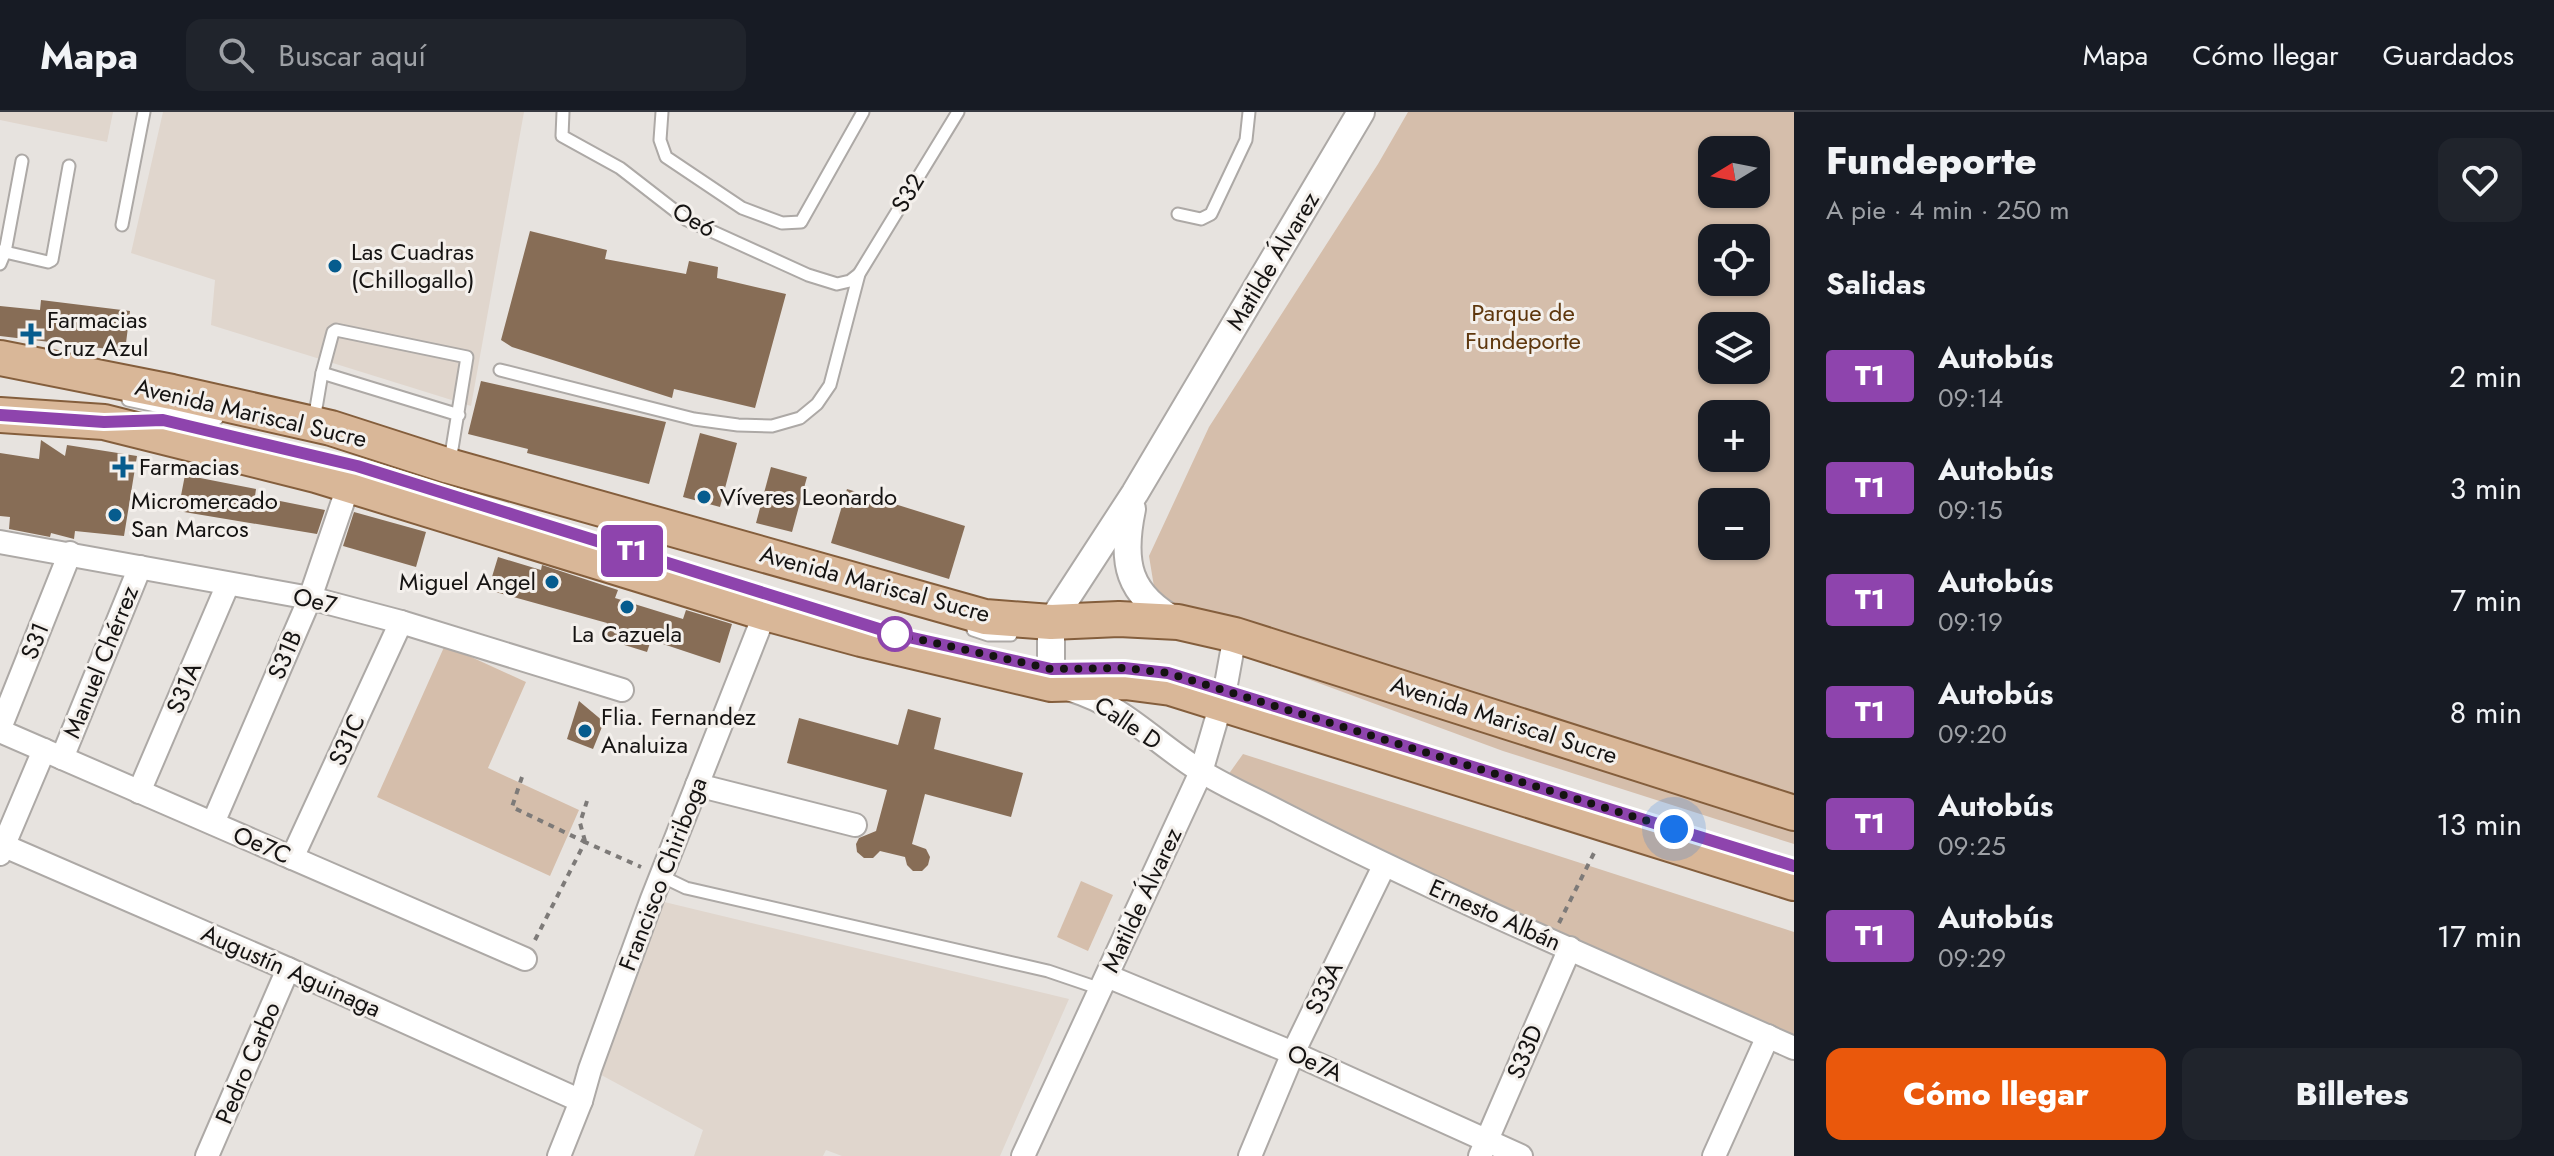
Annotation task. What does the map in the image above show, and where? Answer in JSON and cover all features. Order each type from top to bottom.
[{"type":"main road","name":"Avenida Mariscal Sucre","points":[[0,358],[314,424],[449,466],[1050,633],[1119,619],[1178,622],[1234,645],[1794,813]]},
{"type":"main road","points":[[0,402],[106,414]]},
{"type":"main road","name":"Avenida Mariscal Sucre","points":[[0,415],[106,414],[767,604],[861,639],[1051,672],[1224,693],[1608,824],[1794,883]]},
{"type":"street","name":"Matilde Álvarez","points":[[1050,633],[1356,114]]},
{"type":"street","name":"S31B","points":[[213,823],[310,598],[349,484]]},
{"type":"street","name":"Matilde Álvarez","points":[[1135,493],[1126,534],[1130,570],[1148,602],[1178,622]]},
{"type":"street","name":"Oe7","points":[[0,542],[310,598],[401,622],[622,690]]},
{"type":"street","name":"S31","points":[[0,729],[70,553]]},
{"type":"street","name":"Manuel Chérrez","points":[[1,848],[53,754],[140,567]]},
{"type":"street","name":"S31A","points":[[139,792],[228,584]]},
{"type":"street","name":"Francisco Chiriboga","points":[[559,1156],[661,876],[767,604]]},
{"type":"street","name":"S31C","points":[[292,858],[401,622]]},
{"type":"street","points":[[1050,633],[1051,672]]},
{"type":"street","name":"Matilde Álvarez","points":[[1031,1153],[1104,982],[1201,772],[1234,645]]},
{"type":"street","name":"Calle D","points":[[1051,672],[1130,718],[1201,772]]},
{"type":"street","name":"Oe7C","points":[[0,729],[525,959]]},
{"type":"street","name":"Ernesto Albán","points":[[1201,772],[1384,866],[1794,1048]]},
{"type":"street","points":[[697,785],[855,825]]},
{"type":"street","name":"Augustín Aguinaga","points":[[1,848],[288,969],[581,1101]]},
{"type":"street","name":"S33A","points":[[1250,1156],[1293,1053],[1384,866]]},
{"type":"street","name":"S33D","points":[[1484,1149],[1560,944]]},
{"type":"street","name":"Pedro Carbo","points":[[207,1156],[288,969]]},
{"type":"street","name":"Oe7A","points":[[1104,982],[1293,1053],[1484,1149],[1521,1156]]},
{"type":"street","points":[[1714,1156],[1768,1036]]},
{"type":"lane","points":[[122,225],[144,112]]},
{"type":"lane","name":"Oe6","points":[[563,112],[562,136],[620,168],[687,220],[808,275],[837,284],[850,281],[859,274]]},
{"type":"lane","points":[[662,112],[660,140],[666,157],[742,208],[782,223],[801,222],[863,112]]},
{"type":"lane","name":"S32","points":[[500,370],[694,419],[772,426],[800,418],[817,404],[830,385],[859,274],[958,112]]},
{"type":"lane","points":[[1178,214],[1201,219],[1211,214],[1246,140],[1249,112]]},
{"type":"lane","points":[[0,264],[22,161]]},
{"type":"lane","points":[[2,252],[48,262],[52,260],[69,166]]},
{"type":"lane","points":[[314,424],[330,336],[336,330],[467,357],[449,466]]},
{"type":"lane","points":[[322,373],[459,415]]},
{"type":"lane","points":[[106,414],[148,420]]},
{"type":"lane","points":[[106,414],[225,421]]},
{"type":"lane","points":[[163,420],[178,424]]},
{"type":"lane","points":[[193,427],[357,466],[767,604],[854,621]]},
{"type":"lane","points":[[358,449],[759,566]]},
{"type":"lane","points":[[957,625],[988,635],[1019,636]]},
{"type":"lane","points":[[661,876],[686,888],[1104,982]]},
{"type":"path","points":[[522,777],[512,807],[661,876]]},
{"type":"path","points":[[525,959],[585,842],[580,823],[587,801]]},
{"type":"path","points":[[1560,944],[1608,824]]},
{"type":"shaded area","points":[[0,112],[113,112],[107,142],[0,120]]},
{"type":"shaded area","name":"Las Cuadras (Chillogallo)","points":[[163,112],[524,112],[471,406],[211,325],[215,280],[131,253]]},
{"type":"shaded area","points":[[656,900],[1069,999],[1000,1156],[842,1156],[826,1150],[823,1156],[694,1156],[703,1130],[592,1070]]},
{"type":"green space","name":"Parque de Fundeporte","points":[[1408,112],[1794,112],[1794,844],[1503,751],[1275,667],[1191,627],[1156,599],[1149,556],[1209,427],[1378,164]]},
{"type":"green space","points":[[445,645],[526,682],[488,768],[579,810],[550,876],[377,797]]},
{"type":"green space","points":[[1243,754],[1794,932],[1794,1045],[1220,797],[1223,782]]},
{"type":"green space","points":[[1081,881],[1113,895],[1088,951],[1057,937]]},
{"type":"building","points":[[530,231],[607,250],[605,259],[686,274],[689,261],[718,267],[717,278],[786,294],[755,408],[674,389],[672,398],[512,347],[501,340]]},
{"type":"building","points":[[41,300],[130,311],[125,351],[0,336],[0,306],[40,310]]},
{"type":"building","points":[[481,381],[666,422],[649,484],[527,453],[528,449],[468,434]]},
{"type":"building","points":[[700,433],[737,443],[720,507],[683,497]]},
{"type":"building","points":[[41,440],[65,456],[67,445],[137,456],[124,536],[75,531],[74,539],[51,533],[50,537],[9,529],[10,517],[0,516],[0,453],[39,459]]},
{"type":"building","points":[[771,467],[807,477],[792,532],[756,523]]},
{"type":"building","points":[[185,475],[256,489],[255,496],[325,510],[317,534],[178,511]]},
{"type":"building","points":[[847,489],[965,526],[949,579],[831,543]]},
{"type":"building","points":[[354,512],[426,532],[416,567],[343,546]]},
{"type":"building","points":[[498,557],[541,570],[542,565],[618,590],[615,598],[683,619],[686,610],[732,624],[720,663],[651,640],[647,652],[602,638],[607,623],[488,590]]},
{"type":"building","name":"Flia. Fernandez Analuiza","points":[[579,701],[604,722],[593,749],[567,739]]},
{"type":"building","points":[[908,709],[941,718],[934,749],[1023,773],[1011,817],[925,794],[912,844],[926,849],[930,857],[922,871],[913,871],[905,857],[880,851],[873,858],[864,858],[857,852],[859,838],[876,831],[887,790],[787,763],[799,718],[898,745]]},
{"type":"bus line","name":"T1","points":[[0,415],[104,422],[163,420],[357,466],[895,634],[1051,669],[1124,668],[1168,673],[1794,866]]},
{"type":"place","name":"Las Cuadras (Chillogallo)","points":[[335,266]]},
{"type":"place","name":"Farmacias Cruz Azul","points":[[31,334]]},
{"type":"place","name":"Farmacias","points":[[123,467]]},
{"type":"place","name":"Víveres Leonardo","points":[[704,497]]},
{"type":"place","name":"Micromercado San Marcos","points":[[115,515]]},
{"type":"place","name":"Miguel Angel","points":[[552,582]]},
{"type":"place","name":"La Cazuela","points":[[627,607]]},
{"type":"place","name":"Flia. Fernandez Analuiza","points":[[585,731]]},
{"type":"route","points":[[895,634],[1051,669],[1124,668],[1168,673],[1674,829]]}]
